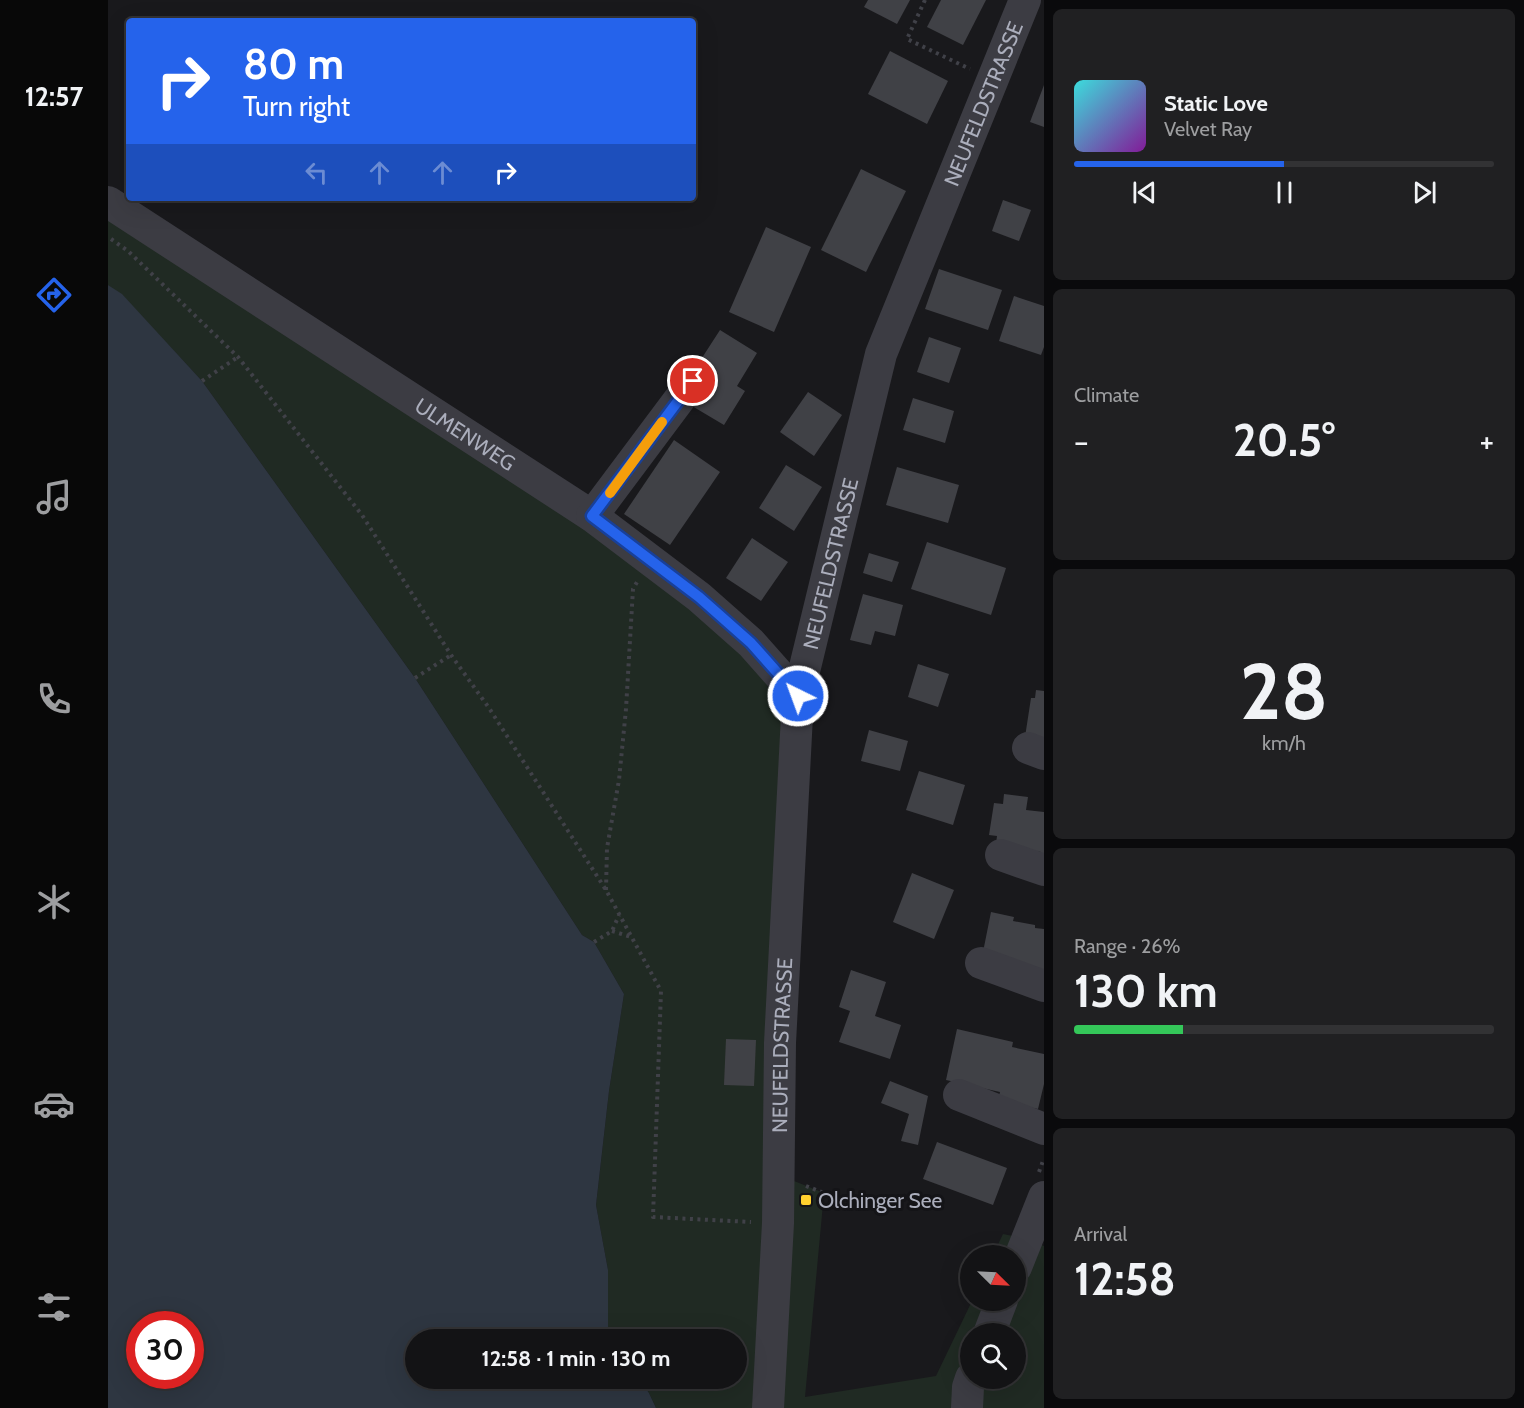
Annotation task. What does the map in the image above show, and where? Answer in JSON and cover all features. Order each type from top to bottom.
[{"type":"street","name":"NEUFELDSTRASSE","points":[[768,1408],[778,1223],[780,1043],[798,696],[881,354],[1025,0]]},
{"type":"street","name":"ULMENWEG","points":[[108,202],[592,516],[699,597],[751,643],[798,696]]},
{"type":"street","points":[[592,516],[693,381]]},
{"type":"street","points":[[1001,855],[1044,870]]},
{"type":"street","points":[[981,963],[1044,986]]},
{"type":"street","points":[[959,1095],[1044,1129]]},
{"type":"street","points":[[1025,1245],[1044,1197]]},
{"type":"street","points":[[967,1408],[968,1389]]},
{"type":"path","points":[[925,0],[907,39],[992,80]]},
{"type":"path","points":[[108,237],[128,251],[238,357],[362,515],[606,890],[661,991],[653,1217],[778,1223]]},
{"type":"path","points":[[202,381],[238,357]]},
{"type":"path","points":[[606,890],[607,848],[619,780],[626,709],[633,589],[650,560]]},
{"type":"path","points":[[415,678],[451,655]]},
{"type":"path","points":[[594,942],[612,931],[619,915]]},
{"type":"path","points":[[612,931],[632,938]]},
{"type":"path","points":[[779,1176],[824,1193],[842,1206]]},
{"type":"shaded area","points":[[108,202],[503,459],[798,696],[779,1175],[824,1193],[805,1397],[936,1376],[960,1326],[960,1389],[1026,1389],[1026,1323],[961,1323],[967,1311],[1026,1311],[1026,1245],[998,1245],[1003,1234],[1028,1239],[1044,1246],[1044,1408],[656,1408],[646,1389],[747,1389],[747,1329],[608,1329],[608,1270],[596,1205],[609,1091],[624,994],[594,942],[582,935],[415,678],[202,381],[122,295],[108,285]]},
{"type":"shaded area","points":[[108,285],[122,294],[202,381],[415,678],[582,935],[594,942],[624,994],[609,1091],[596,1205],[608,1270],[608,1329],[405,1329],[405,1389],[646,1389],[656,1408],[108,1408]]},
{"type":"building","points":[[868,0],[910,0],[897,24],[864,7]]},
{"type":"building","points":[[941,0],[986,0],[963,45],[927,27]]},
{"type":"building","points":[[890,51],[948,81],[927,124],[868,94]]},
{"type":"building","points":[[1044,85],[1044,127],[1030,122]]},
{"type":"building","points":[[861,169],[906,191],[866,272],[821,250]]},
{"type":"building","points":[[1003,200],[1031,210],[1019,241],[992,231]]},
{"type":"building","points":[[766,227],[811,247],[774,332],[729,312]]},
{"type":"building","points":[[939,269],[1002,290],[988,330],[925,309]]},
{"type":"building","points":[[1014,296],[1044,306],[1044,347],[1041,355],[999,341]]},
{"type":"building","points":[[720,330],[757,353],[737,386],[745,391],[724,425],[692,406],[713,373],[698,364]]},
{"type":"building","points":[[929,337],[961,348],[949,383],[917,372]]},
{"type":"building","points":[[808,392],[842,415],[814,456],[780,432]]},
{"type":"building","points":[[913,398],[954,411],[945,443],[903,430]]},
{"type":"building","points":[[674,440],[720,472],[670,545],[624,514]]},
{"type":"building","points":[[786,465],[822,487],[794,531],[759,508]]},
{"type":"building","points":[[897,467],[959,485],[948,523],[886,505]]},
{"type":"building","points":[[752,538],[788,562],[761,601],[726,578]]},
{"type":"building","points":[[927,542],[1006,568],[991,615],[911,589]]},
{"type":"building","points":[[869,553],[899,562],[892,582],[863,573]]},
{"type":"building","points":[[863,594],[903,605],[895,636],[875,631],[871,645],[850,640]]},
{"type":"building","points":[[918,664],[949,674],[938,707],[908,697]]},
{"type":"building","points":[[1036,690],[1044,691],[1044,740],[1025,737],[1031,698],[1035,698]]},
{"type":"building","points":[[869,730],[908,741],[900,771],[861,761]]},
{"type":"building","points":[[919,771],[965,785],[953,825],[906,810]]},
{"type":"building","points":[[1004,794],[1028,797],[1026,810],[1044,812],[1044,857],[1040,856],[1041,852],[996,844],[997,836],[989,835],[994,803],[1003,804]]},
{"type":"building","points":[[912,873],[954,890],[934,939],[893,922]]},
{"type":"building","points":[[991,912],[1014,917],[1013,921],[1044,929],[1044,972],[983,952]]},
{"type":"building","points":[[851,970],[886,982],[875,1016],[901,1025],[890,1059],[839,1042],[850,1011],[839,1007]]},
{"type":"building","points":[[957,1029],[1013,1042],[1012,1047],[1044,1054],[1044,1084],[1038,1109],[998,1100],[1000,1092],[946,1080]]},
{"type":"building","points":[[726,1039],[756,1040],[754,1086],[724,1085]]},
{"type":"building","points":[[890,1081],[928,1096],[918,1145],[901,1141],[909,1114],[881,1103]]},
{"type":"building","points":[[937,1142],[1007,1168],[993,1205],[923,1179]]},
{"type":"slow traffic","points":[[610,493],[662,422]]},
{"type":"place","name":"Olchinger See","points":[[806,1200]]},
{"type":"route","points":[[693,381],[592,516],[699,597],[751,643],[798,696]]}]
